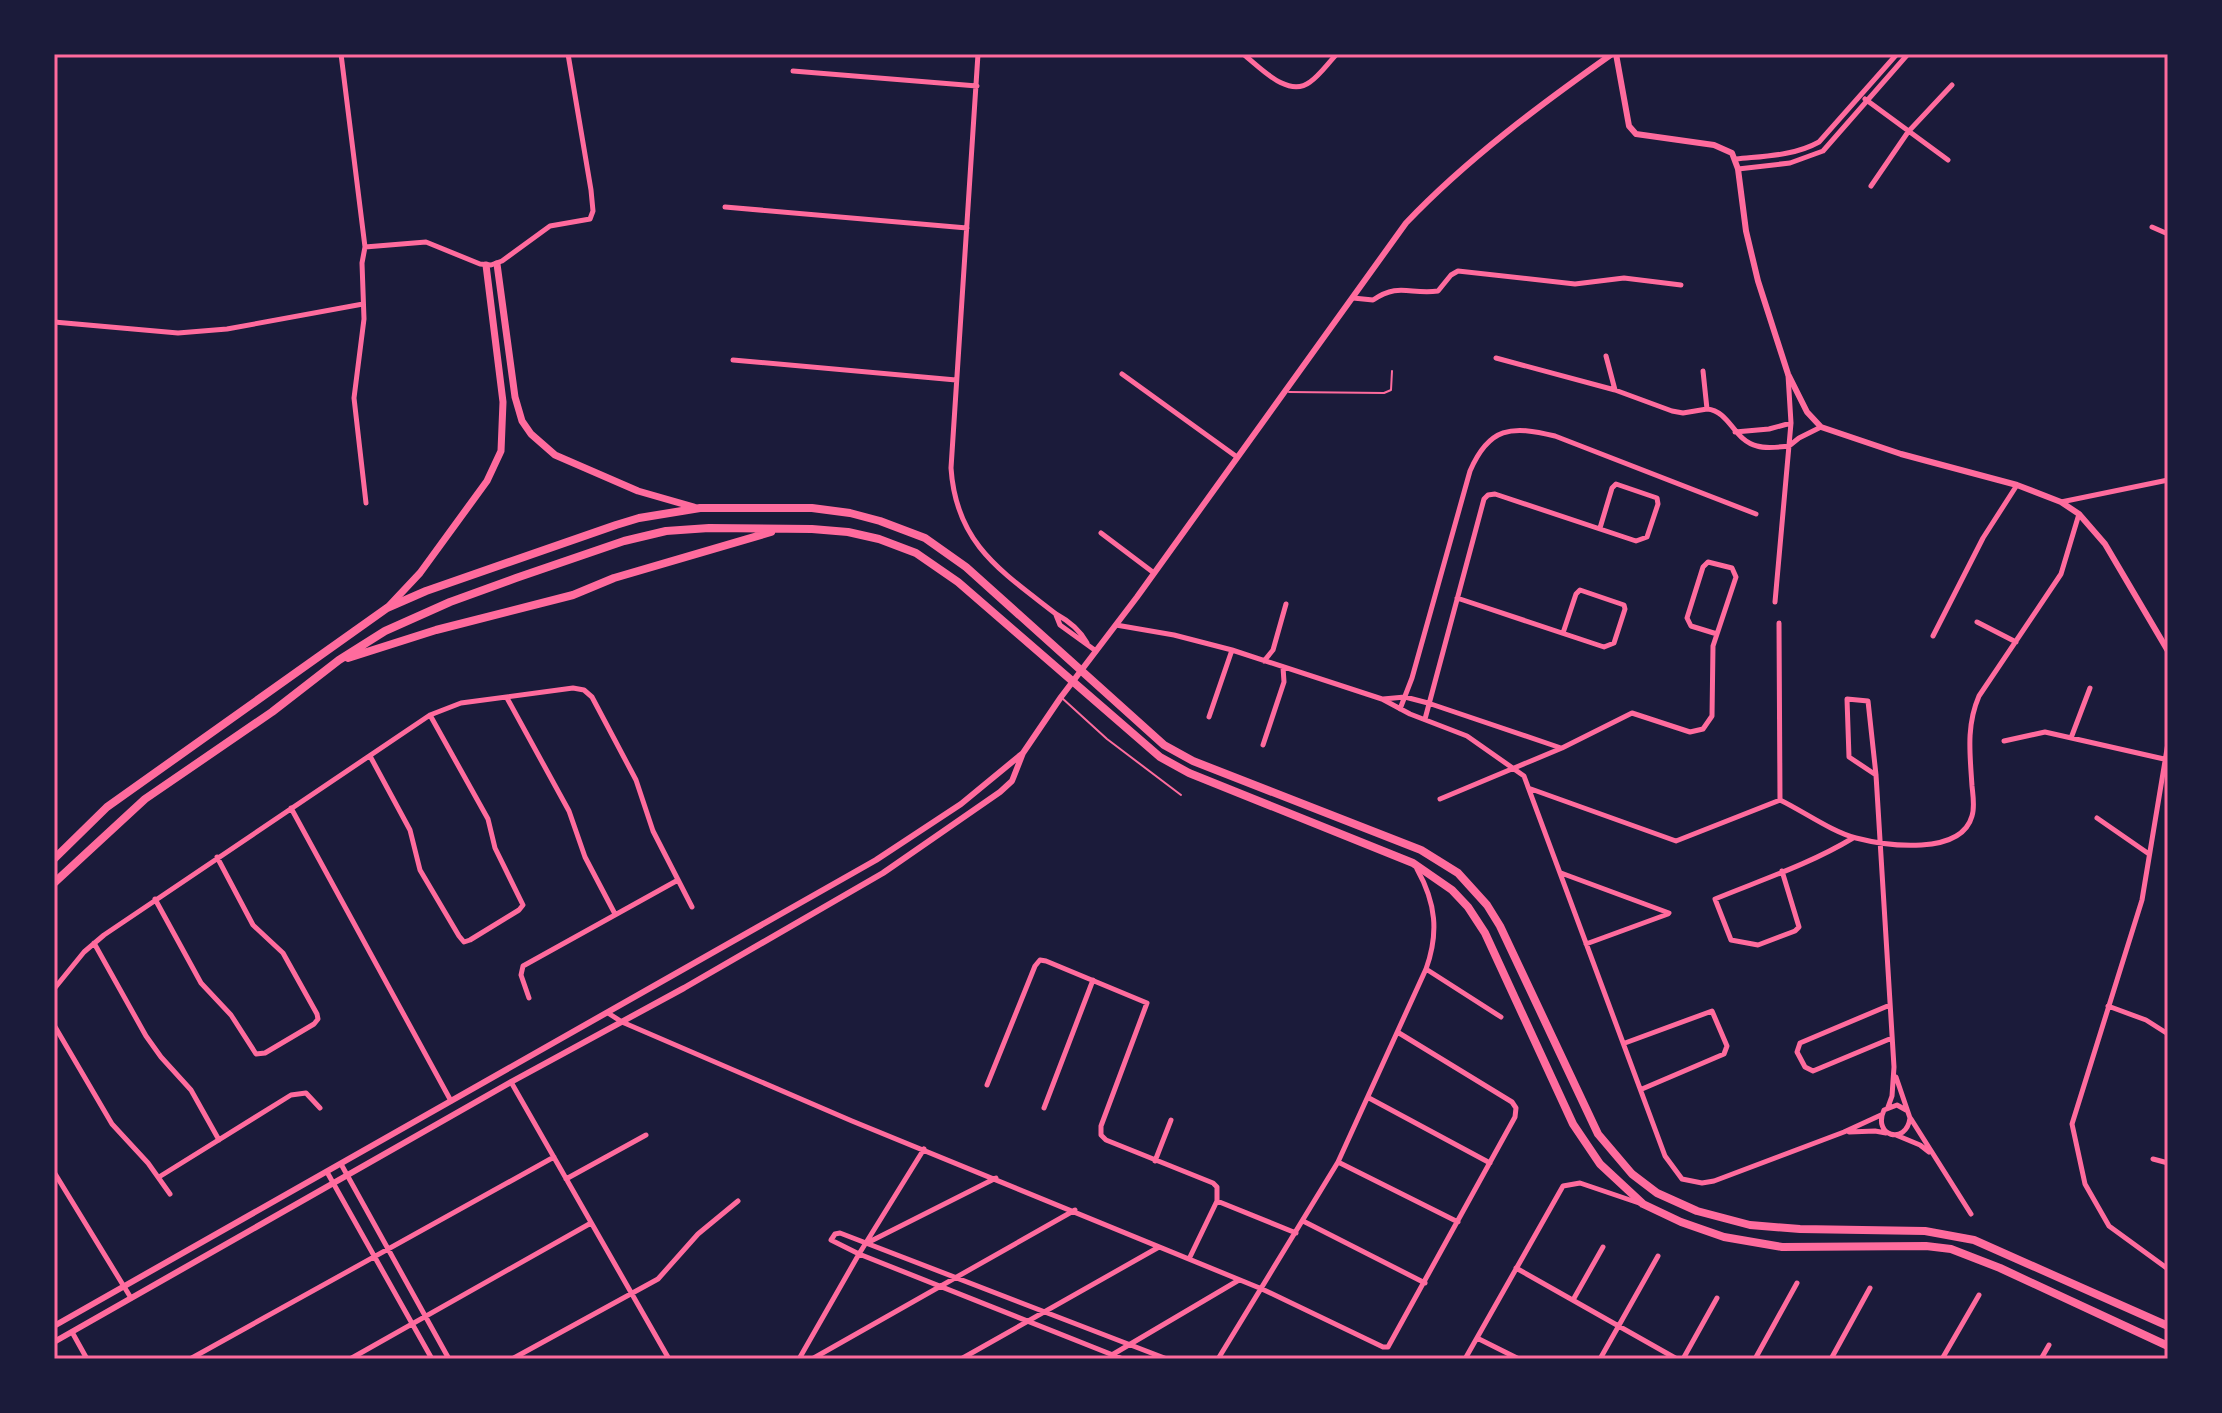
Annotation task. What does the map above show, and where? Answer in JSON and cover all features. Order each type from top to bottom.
[{"type":"main road","points":[[497,264],[517,406],[522,421],[536,441],[555,455],[638,491],[700,508]]},
{"type":"main road","points":[[54,859],[107,807],[387,608],[420,573],[479,493],[501,451],[503,402],[486,265]]},
{"type":"main road","points":[[387,608],[426,591],[616,525],[700,508],[812,508],[850,513],[925,538],[966,567],[1164,745],[1193,761],[1421,850],[1458,873],[1487,905],[1500,926],[1598,1134],[1632,1174],[1657,1193],[1697,1211],[1750,1225],[1925,1231],[1974,1240],[2168,1326]]},
{"type":"main road","points":[[339,660],[436,630],[573,595],[614,578],[754,536],[789,529]]},
{"type":"main road","points":[[54,883],[145,799],[272,712],[339,660],[385,631],[421,614],[624,541],[666,531],[789,529],[848,532],[879,539],[916,553],[958,582],[1160,757],[1189,773],[1413,863],[1452,890],[1485,933],[1573,1124],[1600,1164],[1643,1204],[1724,1237],[1782,1247],[1926,1246],[1951,1249],[1972,1255],[2168,1346]]},
{"type":"main road","points":[[262,696],[272,712]]},
{"type":"street","points":[[341,54],[365,247],[362,263],[362,340],[354,398],[366,503]]},
{"type":"street","points":[[365,247],[426,242],[486,265],[497,264],[550,226],[587,221],[593,214],[591,190],[568,54]]},
{"type":"street","points":[[978,54],[956,380],[951,468],[953,489],[963,521],[981,552],[1067,620],[1096,651]]},
{"type":"street","points":[[1243,54],[1284,85],[1293,88],[1310,82],[1337,54]]},
{"type":"street","points":[[54,1342],[883,873],[1012,781],[1023,753],[1061,697],[1154,573],[1396,235],[1436,192],[1473,160],[1614,54],[1629,126],[1636,134],[1714,145],[1729,149],[1736,159],[1750,249],[1788,374],[1807,412],[1821,427],[1901,454],[2017,485],[2061,502],[2079,514],[2105,544],[2168,651]]},
{"type":"street","points":[[1736,159],[1788,153],[1819,142],[1897,54]]},
{"type":"street","points":[[1738,169],[1790,163],[1823,151],[1908,54]]},
{"type":"street","points":[[793,71],[977,86]]},
{"type":"street","points":[[1871,186],[1908,132],[1952,85]]},
{"type":"street","points":[[1859,95],[1948,160]]},
{"type":"street","points":[[1788,153],[1790,163]]},
{"type":"street","points":[[725,207],[967,228]]},
{"type":"street","points":[[2152,227],[2168,234]]},
{"type":"street","points":[[1353,298],[1373,300],[1391,290],[1438,291],[1458,271],[1575,284],[1624,278],[1681,285]]},
{"type":"street","points":[[54,322],[178,333],[227,329],[363,304]]},
{"type":"street","points":[[1606,356],[1615,390]]},
{"type":"street","points":[[1496,358],[1615,390],[1672,411],[1683,413],[1707,409],[1721,414],[1735,432],[1757,447],[1789,446],[1821,427]]},
{"type":"street","points":[[733,360],[956,380]]},
{"type":"street","points":[[1703,371],[1707,409]]},
{"type":"street","points":[[1122,374],[1237,457]]},
{"type":"street","points":[[1775,602],[1791,423],[1788,374]]},
{"type":"street","points":[[1735,432],[1769,429],[1791,423]]},
{"type":"street","points":[[1400,709],[1470,471],[1478,453],[1492,437],[1511,430],[1530,430],[1555,436],[1756,514]]},
{"type":"street","points":[[2061,502],[2168,480]]},
{"type":"street","points":[[1425,719],[1484,499],[1495,494],[1600,528],[1643,541],[1647,537],[1657,498],[1616,484],[1600,528]]},
{"type":"street","points":[[1933,636],[1983,538],[2017,485]]},
{"type":"street","points":[[1531,789],[1676,841],[1780,800],[1854,838],[1933,844],[1948,841],[1967,828],[1974,806],[1969,738],[1973,709],[2061,574],[2079,514]]},
{"type":"street","points":[[1101,533],[1154,573]]},
{"type":"street","points":[[1440,799],[1562,748],[1632,713],[1690,732],[1703,729],[1712,716],[1713,646],[1717,634],[1736,573],[1732,568],[1708,562],[1703,567],[1687,618],[1691,626],[1717,634]]},
{"type":"street","points":[[1457,598],[1604,647],[1614,643],[1624,605],[1584,590],[1576,594],[1563,633]]},
{"type":"street","points":[[1264,661],[1273,650],[1286,604]]},
{"type":"street","points":[[1977,622],[2016,642]]},
{"type":"street","points":[[1779,623],[1780,800]]},
{"type":"street","points":[[1116,625],[1174,635],[1232,650],[1382,699],[1467,736],[1524,776],[1665,1156],[1674,1171],[1691,1182],[1714,1181],[1844,1132],[1881,1115],[1888,1107],[1894,1067],[1876,775],[1868,701],[1847,699],[1848,752],[1852,760],[1876,775]]},
{"type":"street","points":[[1209,717],[1232,650]]},
{"type":"street","points":[[1263,745],[1284,682],[1283,667]]},
{"type":"street","points":[[54,989],[94,943],[430,715],[461,703],[573,688],[584,690],[592,697],[636,780],[653,831],[692,907]]},
{"type":"street","points":[[2071,738],[2090,688]]},
{"type":"street","points":[[1382,699],[1405,697],[1428,703],[1562,748]]},
{"type":"street","points":[[507,698],[569,811],[585,857],[615,914]]},
{"type":"street","points":[[370,756],[410,830],[420,870],[464,942],[519,910],[523,905],[495,848],[488,819],[430,715]]},
{"type":"street","points":[[2004,741],[2036,733],[2164,759]]},
{"type":"street","points":[[2168,743],[2142,900],[2073,1115],[2072,1135],[2085,1184],[2109,1226],[2168,1269]]},
{"type":"street","points":[[54,1326],[876,860],[993,780],[1023,753]]},
{"type":"street","points":[[291,808],[451,1101]]},
{"type":"street","points":[[2097,818],[2150,854]]},
{"type":"street","points":[[924,829],[932,840]]},
{"type":"street","points":[[1782,871],[1799,927],[1758,945],[1735,943],[1728,935],[1715,899],[1782,871],[1833,850],[1854,838]]},
{"type":"street","points":[[155,899],[201,983],[231,1015],[253,1051],[261,1054],[314,1024],[317,1014],[283,953],[253,925],[217,857]]},
{"type":"street","points":[[1218,1359],[1338,1162],[1426,969],[1434,943],[1435,919],[1429,893],[1413,863]]},
{"type":"street","points":[[1560,872],[1669,913],[1586,944]]},
{"type":"street","points":[[529,998],[521,975],[523,966],[678,880]]},
{"type":"street","points":[[94,943],[146,1036],[191,1090],[219,1140]]},
{"type":"street","points":[[987,1085],[1040,960],[1147,1003],[1101,1126],[1101,1135],[1106,1140],[1217,1187],[1217,1201],[1189,1259]]},
{"type":"street","points":[[1426,969],[1501,1017]]},
{"type":"street","points":[[1044,1108],[1093,980]]},
{"type":"street","points":[[1890,1005],[1800,1043],[1797,1052],[1805,1067],[1813,1071],[1892,1038]]},
{"type":"street","points":[[2108,1006],[2146,1020],[2168,1034]]},
{"type":"street","points":[[1625,1043],[1708,1011],[1715,1014],[1727,1046],[1724,1054],[1642,1089]]},
{"type":"street","points":[[608,1013],[622,1022],[1262,1289],[1388,1347],[1515,1117],[1516,1108],[1512,1102],[1399,1033]]},
{"type":"street","points":[[54,1025],[112,1124],[170,1194]]},
{"type":"street","points":[[559,1040],[565,1053]]},
{"type":"street","points":[[1894,1067],[1910,1118],[1971,1214]]},
{"type":"street","points":[[511,1082],[669,1359]]},
{"type":"street","points":[[159,1177],[298,1092],[306,1093],[320,1108]]},
{"type":"street","points":[[1369,1098],[1490,1163]]},
{"type":"street","points":[[1888,1107],[1897,1105],[1906,1110]]},
{"type":"street","points":[[1881,1115],[1881,1125],[1888,1134]]},
{"type":"street","points":[[1896,1135],[1905,1131],[1910,1118]]},
{"type":"street","points":[[1155,1161],[1171,1120]]},
{"type":"street","points":[[411,1125],[418,1137]]},
{"type":"street","points":[[1844,1132],[1863,1130],[1896,1135],[1920,1145],[1933,1155]]},
{"type":"street","points":[[566,1179],[646,1135]]},
{"type":"street","points":[[799,1359],[924,1149]]},
{"type":"street","points":[[190,1359],[554,1157]]},
{"type":"street","points":[[2153,1159],[2168,1163]]},
{"type":"street","points":[[1338,1162],[1458,1222]]},
{"type":"street","points":[[341,1164],[449,1359]]},
{"type":"street","points":[[54,1172],[131,1298]]},
{"type":"street","points":[[327,1172],[432,1359]]},
{"type":"street","points":[[866,1243],[996,1178]]},
{"type":"street","points":[[1465,1359],[1563,1186],[1580,1183],[1643,1204]]},
{"type":"street","points":[[512,1359],[667,1272],[698,1234],[738,1201]]},
{"type":"street","points":[[1217,1201],[1296,1233]]},
{"type":"street","points":[[263,1208],[269,1220]]},
{"type":"street","points":[[812,1359],[1075,1210]]},
{"type":"street","points":[[1303,1221],[1425,1283]]},
{"type":"street","points":[[350,1359],[591,1223]]},
{"type":"street","points":[[1123,1359],[859,1254],[831,1242],[833,1236],[840,1233],[1167,1359]]},
{"type":"street","points":[[961,1359],[1160,1246]]},
{"type":"street","points":[[1573,1300],[1603,1247]]},
{"type":"street","points":[[1600,1359],[1658,1256]]},
{"type":"street","points":[[1516,1268],[1680,1359],[1717,1298]]},
{"type":"street","points":[[1105,1359],[1240,1280]]},
{"type":"street","points":[[1755,1359],[1797,1283]]},
{"type":"street","points":[[1831,1359],[1870,1288]]},
{"type":"street","points":[[1942,1359],[1979,1295]]},
{"type":"street","points":[[72,1332],[87,1359]]},
{"type":"street","points":[[1477,1338],[1519,1359]]},
{"type":"street","points":[[2041,1359],[2049,1345]]},
{"type":"lane","points":[[1285,392],[1384,393],[1391,390],[1392,371]]},
{"type":"lane","points":[[1061,697],[1107,739],[1181,795]]}]
